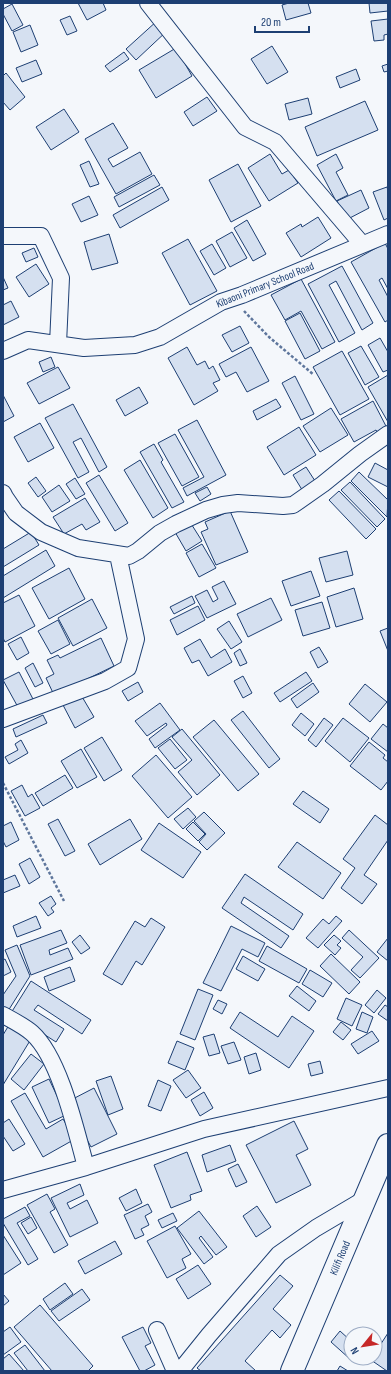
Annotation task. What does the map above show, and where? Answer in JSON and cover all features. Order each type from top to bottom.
[{"type":"street","points":[[148,3],[245,127],[276,142],[362,244]]},
{"type":"street","name":"Kibaoni Primary School Road","points":[[3,351],[28,340],[84,348],[135,345],[160,337],[221,302],[388,234]]},
{"type":"street","points":[[3,236],[41,236],[61,278],[58,344]]},
{"type":"street","points":[[3,493],[16,513],[41,532],[78,548],[129,556],[138,551],[160,533],[200,512],[223,505],[293,505],[388,434]]},
{"type":"street","points":[[3,719],[105,681],[128,668],[136,639],[118,555]]},
{"type":"street","points":[[3,1015],[32,1032],[44,1047],[52,1061],[66,1101],[86,1168]]},
{"type":"street","points":[[3,1190],[86,1168],[204,1130],[388,1088]]},
{"type":"street","name":"Kilifi Road","points":[[292,1371],[388,1145]]},
{"type":"street","points":[[180,1371],[279,1254],[316,1228],[365,1199]]},
{"type":"street","points":[[157,1330],[175,1371]]},
{"type":"path","points":[[231,298],[269,337],[314,375]]},
{"type":"path","points":[[3,783],[64,901]]},
{"type":"building","points":[[78,3],[103,3],[106,10],[87,20]]},
{"type":"building","points":[[289,3],[308,3],[311,13],[286,20],[282,5]]},
{"type":"building","points":[[369,3],[388,3],[388,11],[370,13]]},
{"type":"building","points":[[12,4],[23,25],[12,31],[3,14],[3,9]]},
{"type":"building","points":[[70,16],[77,31],[67,35],[60,20]]},
{"type":"building","points":[[388,19],[388,34],[384,35],[384,40],[374,41],[371,21]]},
{"type":"building","points":[[158,20],[168,30],[136,60],[126,49]]},
{"type":"building","points":[[30,25],[38,45],[21,52],[13,32]]},
{"type":"building","points":[[272,46],[288,72],[267,84],[251,59]]},
{"type":"building","points":[[176,48],[192,76],[156,98],[139,70]]},
{"type":"building","points":[[124,52],[129,59],[110,72],[105,66]]},
{"type":"building","points":[[36,60],[42,74],[22,82],[16,68]]},
{"type":"building","points":[[388,64],[388,71],[384,72],[382,66]]},
{"type":"building","points":[[356,69],[360,80],[340,88],[336,77]]},
{"type":"building","points":[[6,73],[25,97],[10,110],[3,102],[3,76]]},
{"type":"building","points":[[207,97],[217,111],[193,126],[184,112]]},
{"type":"building","points":[[308,98],[312,114],[289,120],[285,104]]},
{"type":"building","points":[[365,101],[378,130],[317,156],[305,127]]},
{"type":"building","points":[[64,109],[79,132],[51,150],[36,127]]},
{"type":"building","points":[[113,123],[128,148],[108,159],[113,167],[140,152],[152,174],[116,194],[85,139]]},
{"type":"building","points":[[270,154],[282,174],[289,170],[298,183],[269,201],[248,168]]},
{"type":"building","points":[[336,154],[343,168],[336,172],[348,195],[336,201],[317,165]]},
{"type":"building","points":[[89,161],[99,184],[90,187],[80,165]]},
{"type":"building","points":[[238,164],[261,206],[231,222],[209,180]]},
{"type":"building","points":[[154,175],[160,185],[119,207],[114,197]]},
{"type":"building","points":[[162,187],[169,200],[120,228],[113,215]]},
{"type":"building","points":[[387,187],[388,218],[384,220],[373,192]]},
{"type":"building","points":[[361,190],[369,208],[346,220],[337,201]]},
{"type":"building","points":[[89,196],[98,215],[81,222],[72,204]]},
{"type":"building","points":[[318,217],[331,238],[301,257],[286,233],[301,224],[302,227]]},
{"type":"building","points":[[247,220],[266,254],[253,261],[234,228]]},
{"type":"building","points":[[232,232],[247,258],[230,267],[216,241]]},
{"type":"building","points":[[109,234],[118,263],[92,270],[84,242]]},
{"type":"building","points":[[188,239],[217,291],[190,305],[162,253]]},
{"type":"building","points":[[385,243],[388,249],[388,289],[382,278],[379,280],[388,297],[388,320],[385,322],[351,262]]},
{"type":"building","points":[[212,244],[226,268],[214,275],[200,251]]},
{"type":"building","points":[[34,248],[38,257],[26,262],[22,253]]},
{"type":"building","points":[[36,264],[49,284],[29,297],[16,277]]},
{"type":"building","points":[[342,266],[373,323],[362,330],[336,281],[329,285],[355,333],[339,342],[308,284]]},
{"type":"building","points":[[3,277],[8,288],[3,290]]},
{"type":"building","points":[[301,279],[335,342],[322,349],[301,311],[285,320],[271,295]]},
{"type":"building","points":[[11,301],[19,317],[3,325],[3,305]]},
{"type":"building","points":[[300,313],[320,351],[305,359],[285,321]]},
{"type":"building","points":[[240,326],[249,343],[232,352],[222,335]]},
{"type":"building","points":[[380,338],[388,352],[388,370],[383,372],[368,345]]},
{"type":"building","points":[[361,346],[379,377],[365,385],[348,353]]},
{"type":"building","points":[[187,347],[197,365],[205,361],[209,369],[213,366],[220,380],[213,383],[218,391],[194,405],[168,358]]},
{"type":"building","points":[[251,347],[269,381],[247,392],[236,372],[226,377],[219,364]]},
{"type":"building","points":[[342,351],[369,399],[340,415],[313,367]]},
{"type":"building","points":[[51,357],[55,367],[43,372],[39,362]]},
{"type":"building","points":[[58,367],[70,388],[39,404],[27,383]]},
{"type":"building","points":[[388,375],[388,422],[368,387]]},
{"type":"building","points":[[295,376],[314,414],[301,420],[282,383]]},
{"type":"building","points":[[139,387],[148,403],[125,416],[116,400]]},
{"type":"building","points":[[3,395],[14,416],[3,422]]},
{"type":"building","points":[[276,399],[281,407],[257,420],[253,411]]},
{"type":"building","points":[[373,401],[388,430],[380,437],[376,430],[354,442],[341,419]]},
{"type":"building","points":[[73,404],[107,467],[99,472],[81,438],[73,442],[89,472],[78,478],[45,418]]},
{"type":"building","points":[[331,408],[348,435],[320,452],[303,426]]},
{"type":"building","points":[[197,420],[226,475],[187,496],[183,488],[204,477],[178,430]]},
{"type":"building","points":[[40,423],[54,448],[28,462],[14,437]]},
{"type":"building","points":[[299,427],[316,455],[284,475],[267,447]]},
{"type":"building","points":[[175,434],[199,477],[182,486],[158,443]]},
{"type":"building","points":[[154,444],[163,460],[161,462],[184,502],[172,508],[140,452]]},
{"type":"building","points":[[140,460],[168,508],[153,518],[124,470]]},
{"type":"building","points":[[375,463],[388,470],[388,487],[368,477]]},
{"type":"building","points":[[306,467],[317,484],[304,493],[293,475]]},
{"type":"building","points":[[359,472],[388,500],[387,517],[351,481]]},
{"type":"building","points":[[99,475],[128,523],[115,531],[86,483]]},
{"type":"building","points":[[36,477],[46,491],[38,497],[28,483]]},
{"type":"building","points":[[75,478],[85,494],[76,499],[66,484]]},
{"type":"building","points":[[350,482],[385,519],[377,527],[341,490]]},
{"type":"building","points":[[59,485],[70,501],[52,512],[42,497]]},
{"type":"building","points":[[207,487],[211,494],[200,501],[195,493]]},
{"type":"building","points":[[339,491],[376,529],[366,539],[329,500]]},
{"type":"building","points":[[85,498],[100,522],[86,530],[82,524],[64,534],[53,517]]},
{"type":"building","points":[[230,511],[248,552],[216,565],[201,532],[208,529],[205,522]]},
{"type":"building","points":[[190,522],[202,541],[186,551],[175,532]]},
{"type":"building","points":[[31,532],[39,545],[3,567],[3,549]]},
{"type":"building","points":[[202,544],[216,568],[199,577],[186,553]]},
{"type":"building","points":[[46,550],[55,566],[3,598],[3,576]]},
{"type":"building","points":[[347,551],[353,575],[326,582],[319,558]]},
{"type":"building","points":[[69,568],[85,599],[49,619],[32,588]]},
{"type":"building","points":[[311,571],[320,596],[291,606],[282,581]]},
{"type":"building","points":[[224,581],[236,604],[207,618],[195,596],[207,590],[213,602],[218,599],[212,587]]},
{"type":"building","points":[[354,588],[363,619],[336,627],[327,597]]},
{"type":"building","points":[[19,595],[35,626],[5,642],[3,638],[3,603]]},
{"type":"building","points":[[192,596],[195,603],[174,614],[170,607]]},
{"type":"building","points":[[271,598],[282,620],[248,637],[237,614]]},
{"type":"building","points":[[92,599],[107,628],[73,646],[58,618]]},
{"type":"building","points":[[322,602],[330,628],[303,636],[295,610]]},
{"type":"building","points":[[198,606],[205,620],[177,635],[170,620]]},
{"type":"building","points":[[58,620],[70,644],[51,654],[38,631]]},
{"type":"building","points":[[229,621],[242,642],[231,649],[217,629]]},
{"type":"building","points":[[388,628],[388,651],[380,631]]},
{"type":"building","points":[[21,637],[29,653],[17,660],[8,644]]},
{"type":"building","points":[[101,638],[114,666],[54,695],[46,678],[54,674],[47,660],[58,655],[60,658]]},
{"type":"building","points":[[200,639],[211,658],[225,649],[232,662],[208,676],[199,660],[192,663],[184,648]]},
{"type":"building","points":[[319,647],[328,662],[318,668],[310,652]]},
{"type":"building","points":[[240,649],[247,663],[240,666],[234,653]]},
{"type":"building","points":[[33,663],[43,683],[35,687],[25,668]]},
{"type":"building","points":[[19,672],[34,701],[19,709],[3,680]]},
{"type":"building","points":[[306,672],[312,681],[280,702],[274,693]]},
{"type":"building","points":[[243,676],[252,693],[243,698],[234,681]]},
{"type":"building","points":[[138,682],[143,692],[128,701],[122,691]]},
{"type":"building","points":[[313,683],[319,692],[297,708],[291,699]]},
{"type":"building","points":[[365,684],[387,702],[370,722],[349,704]]},
{"type":"building","points":[[81,695],[94,717],[75,728],[63,705]]},
{"type":"building","points":[[160,703],[180,730],[155,748],[149,739],[167,725],[166,723],[147,736],[135,721]]},
{"type":"building","points":[[243,711],[280,759],[269,768],[231,720]]},
{"type":"building","points":[[301,713],[314,724],[305,736],[292,725]]},
{"type":"building","points":[[43,715],[47,723],[16,737],[13,729]]},
{"type":"building","points":[[324,718],[333,725],[316,747],[308,740]]},
{"type":"building","points":[[343,718],[369,738],[350,762],[325,741]]},
{"type":"building","points":[[214,720],[259,774],[238,791],[193,737]]},
{"type":"building","points":[[383,724],[388,728],[388,752],[371,739]]},
{"type":"building","points":[[182,729],[220,775],[197,795],[178,772],[192,760],[172,737]]},
{"type":"building","points":[[102,737],[122,770],[104,781],[84,748]]},
{"type":"building","points":[[170,739],[187,760],[175,769],[158,748]]},
{"type":"building","points":[[21,740],[28,753],[9,764],[5,757],[18,750],[15,744]]},
{"type":"building","points":[[369,742],[385,755],[383,758],[388,762],[388,781],[381,790],[350,766]]},
{"type":"building","points":[[81,749],[97,777],[77,788],[61,761]]},
{"type":"building","points":[[156,755],[192,797],[168,818],[132,776]]},
{"type":"building","points":[[65,775],[73,788],[43,806],[35,793]]},
{"type":"building","points":[[22,785],[28,797],[32,794],[40,808],[25,816],[11,791]]},
{"type":"building","points":[[303,791],[329,809],[320,823],[293,804]]},
{"type":"building","points":[[188,808],[196,817],[183,829],[174,819]]},
{"type":"building","points":[[204,812],[225,833],[207,850],[199,842],[206,834],[194,821]]},
{"type":"building","points":[[375,815],[388,825],[388,840],[364,875],[377,884],[362,904],[341,888],[355,868],[343,859]]},
{"type":"building","points":[[58,819],[75,851],[65,856],[48,824]]},
{"type":"building","points":[[130,819],[142,839],[100,865],[88,844]]},
{"type":"building","points":[[11,822],[19,840],[6,847],[3,841],[3,826]]},
{"type":"building","points":[[193,822],[205,834],[198,841],[186,829]]},
{"type":"building","points":[[159,823],[201,852],[183,878],[141,850]]},
{"type":"building","points":[[297,842],[341,873],[323,899],[278,867]]},
{"type":"building","points":[[30,858],[40,877],[29,884],[19,864]]},
{"type":"building","points":[[245,874],[303,914],[293,930],[244,897],[241,903],[289,936],[281,948],[222,908]]},
{"type":"building","points":[[15,875],[20,886],[3,893],[3,880]]},
{"type":"building","points":[[51,896],[56,904],[51,908],[54,912],[48,916],[39,903]]},
{"type":"building","points":[[36,916],[41,928],[17,937],[13,926]]},
{"type":"building","points":[[336,916],[342,921],[318,948],[306,938],[323,919],[329,924]]},
{"type":"building","points":[[151,918],[165,927],[142,965],[136,961],[122,985],[103,974],[135,921],[145,927]]},
{"type":"building","points":[[231,926],[265,943],[258,957],[242,949],[221,991],[203,983]]},
{"type":"building","points":[[61,930],[67,943],[49,950],[50,955],[68,948],[73,959],[31,975],[20,945]]},
{"type":"building","points":[[349,930],[379,958],[360,978],[351,970],[363,957],[342,938]]},
{"type":"building","points":[[80,935],[90,948],[81,954],[72,942]]},
{"type":"building","points":[[334,935],[341,941],[337,945],[341,948],[335,955],[324,945]]},
{"type":"building","points":[[388,938],[388,961],[377,952]]},
{"type":"building","points":[[17,945],[30,976],[8,1011],[3,1008],[3,995],[16,976],[5,950]]},
{"type":"building","points":[[267,946],[307,969],[299,983],[259,961]]},
{"type":"building","points":[[331,954],[360,982],[349,994],[320,966]]},
{"type":"building","points":[[243,956],[265,969],[258,981],[236,969]]},
{"type":"building","points":[[5,959],[11,972],[3,976],[3,960]]},
{"type":"building","points":[[70,967],[75,981],[49,991],[44,977]]},
{"type":"building","points":[[310,970],[332,983],[323,997],[302,984]]},
{"type":"building","points":[[31,981],[91,1020],[82,1034],[38,1005],[34,1010],[64,1029],[56,1042],[11,1013]]},
{"type":"building","points":[[297,986],[316,1001],[309,1011],[289,996]]},
{"type":"building","points":[[198,989],[213,995],[195,1040],[180,1034]]},
{"type":"building","points":[[377,990],[386,998],[374,1013],[365,1005]]},
{"type":"building","points":[[346,998],[362,1005],[352,1026],[337,1019]]},
{"type":"building","points":[[218,1000],[227,1004],[222,1014],[213,1009]]},
{"type":"building","points":[[385,1005],[388,1007],[388,1021],[378,1014]]},
{"type":"building","points":[[240,1012],[278,1037],[292,1016],[314,1031],[289,1068],[230,1028]]},
{"type":"building","points":[[362,1012],[373,1017],[367,1033],[356,1029]]},
{"type":"building","points":[[341,1022],[351,1030],[343,1040],[333,1032]]},
{"type":"building","points":[[9,1025],[31,1039],[3,1085],[3,1035]]},
{"type":"building","points":[[372,1031],[379,1041],[358,1054],[351,1044]]},
{"type":"building","points":[[214,1034],[220,1053],[209,1056],[203,1037]]},
{"type":"building","points":[[177,1041],[194,1048],[185,1070],[168,1063]]},
{"type":"building","points":[[234,1042],[241,1060],[228,1064],[221,1046]]},
{"type":"building","points":[[256,1053],[261,1070],[249,1074],[244,1057]]},
{"type":"building","points":[[31,1054],[44,1064],[24,1090],[11,1079]]},
{"type":"building","points":[[320,1061],[323,1073],[311,1076],[308,1064]]},
{"type":"building","points":[[188,1070],[201,1088],[186,1098],[173,1080]]},
{"type":"building","points":[[111,1076],[123,1109],[108,1115],[96,1081]]},
{"type":"building","points":[[49,1079],[66,1115],[49,1123],[32,1087]]},
{"type":"building","points":[[158,1080],[171,1086],[161,1111],[148,1106]]},
{"type":"building","points":[[94,1088],[117,1134],[91,1147],[67,1102]]},
{"type":"building","points":[[204,1092],[213,1108],[200,1116],[191,1100]]},
{"type":"building","points":[[25,1093],[46,1129],[63,1119],[75,1139],[43,1157],[11,1101]]},
{"type":"building","points":[[9,1119],[25,1144],[13,1151],[3,1136],[3,1123]]},
{"type":"building","points":[[294,1121],[308,1149],[296,1155],[311,1185],[276,1203],[246,1145]]},
{"type":"building","points":[[230,1145],[236,1161],[207,1172],[202,1155]]},
{"type":"building","points":[[187,1152],[202,1191],[190,1195],[191,1200],[171,1208],[154,1165]]},
{"type":"building","points":[[238,1164],[247,1182],[236,1187],[228,1169]]},
{"type":"building","points":[[80,1184],[84,1195],[67,1203],[70,1209],[87,1200],[98,1223],[70,1237],[51,1198]]},
{"type":"building","points":[[136,1189],[142,1203],[126,1211],[119,1198]]},
{"type":"building","points":[[47,1194],[55,1209],[50,1212],[68,1245],[54,1253],[27,1205]]},
{"type":"building","points":[[148,1204],[152,1212],[145,1216],[149,1225],[141,1229],[144,1235],[135,1239],[124,1215]]},
{"type":"building","points":[[257,1206],[271,1227],[256,1237],[243,1216]]},
{"type":"building","points":[[25,1207],[30,1216],[17,1223],[38,1259],[28,1265],[3,1223],[3,1219]]},
{"type":"building","points":[[199,1211],[227,1247],[216,1255],[201,1236],[199,1238],[213,1257],[204,1264],[177,1228]]},
{"type":"building","points":[[173,1213],[177,1221],[162,1228],[158,1220]]},
{"type":"building","points":[[31,1217],[37,1228],[28,1234],[21,1223]]},
{"type":"building","points":[[175,1226],[191,1254],[182,1259],[186,1268],[167,1278],[147,1241]]},
{"type":"building","points":[[3,1235],[21,1263],[3,1275]]},
{"type":"building","points":[[115,1241],[122,1254],[85,1274],[78,1261]]},
{"type":"building","points":[[198,1265],[211,1284],[188,1299],[176,1279]]},
{"type":"building","points":[[280,1275],[293,1286],[273,1309],[291,1325],[280,1338],[272,1330],[245,1361],[256,1371],[201,1371],[197,1368]]},
{"type":"building","points":[[65,1283],[73,1294],[50,1310],[43,1299]]},
{"type":"building","points":[[82,1289],[90,1300],[59,1321],[51,1311]]},
{"type":"building","points":[[3,1294],[9,1301],[3,1306]]},
{"type":"building","points":[[40,1305],[93,1366],[88,1371],[52,1371],[14,1327]]},
{"type":"building","points":[[10,1327],[21,1342],[3,1355],[3,1332]]},
{"type":"building","points":[[143,1327],[151,1343],[145,1346],[155,1365],[144,1371],[140,1371],[122,1337]]},
{"type":"building","points":[[340,1331],[343,1334],[343,1353],[331,1342]]},
{"type":"building","points":[[388,1333],[388,1371],[380,1366],[383,1366],[383,1341]]},
{"type":"building","points":[[25,1345],[45,1371],[28,1371],[14,1353]]},
{"type":"building","points":[[9,1354],[24,1371],[4,1371],[3,1359]]},
{"type":"building","points":[[340,1366],[348,1371],[337,1371]]}]
